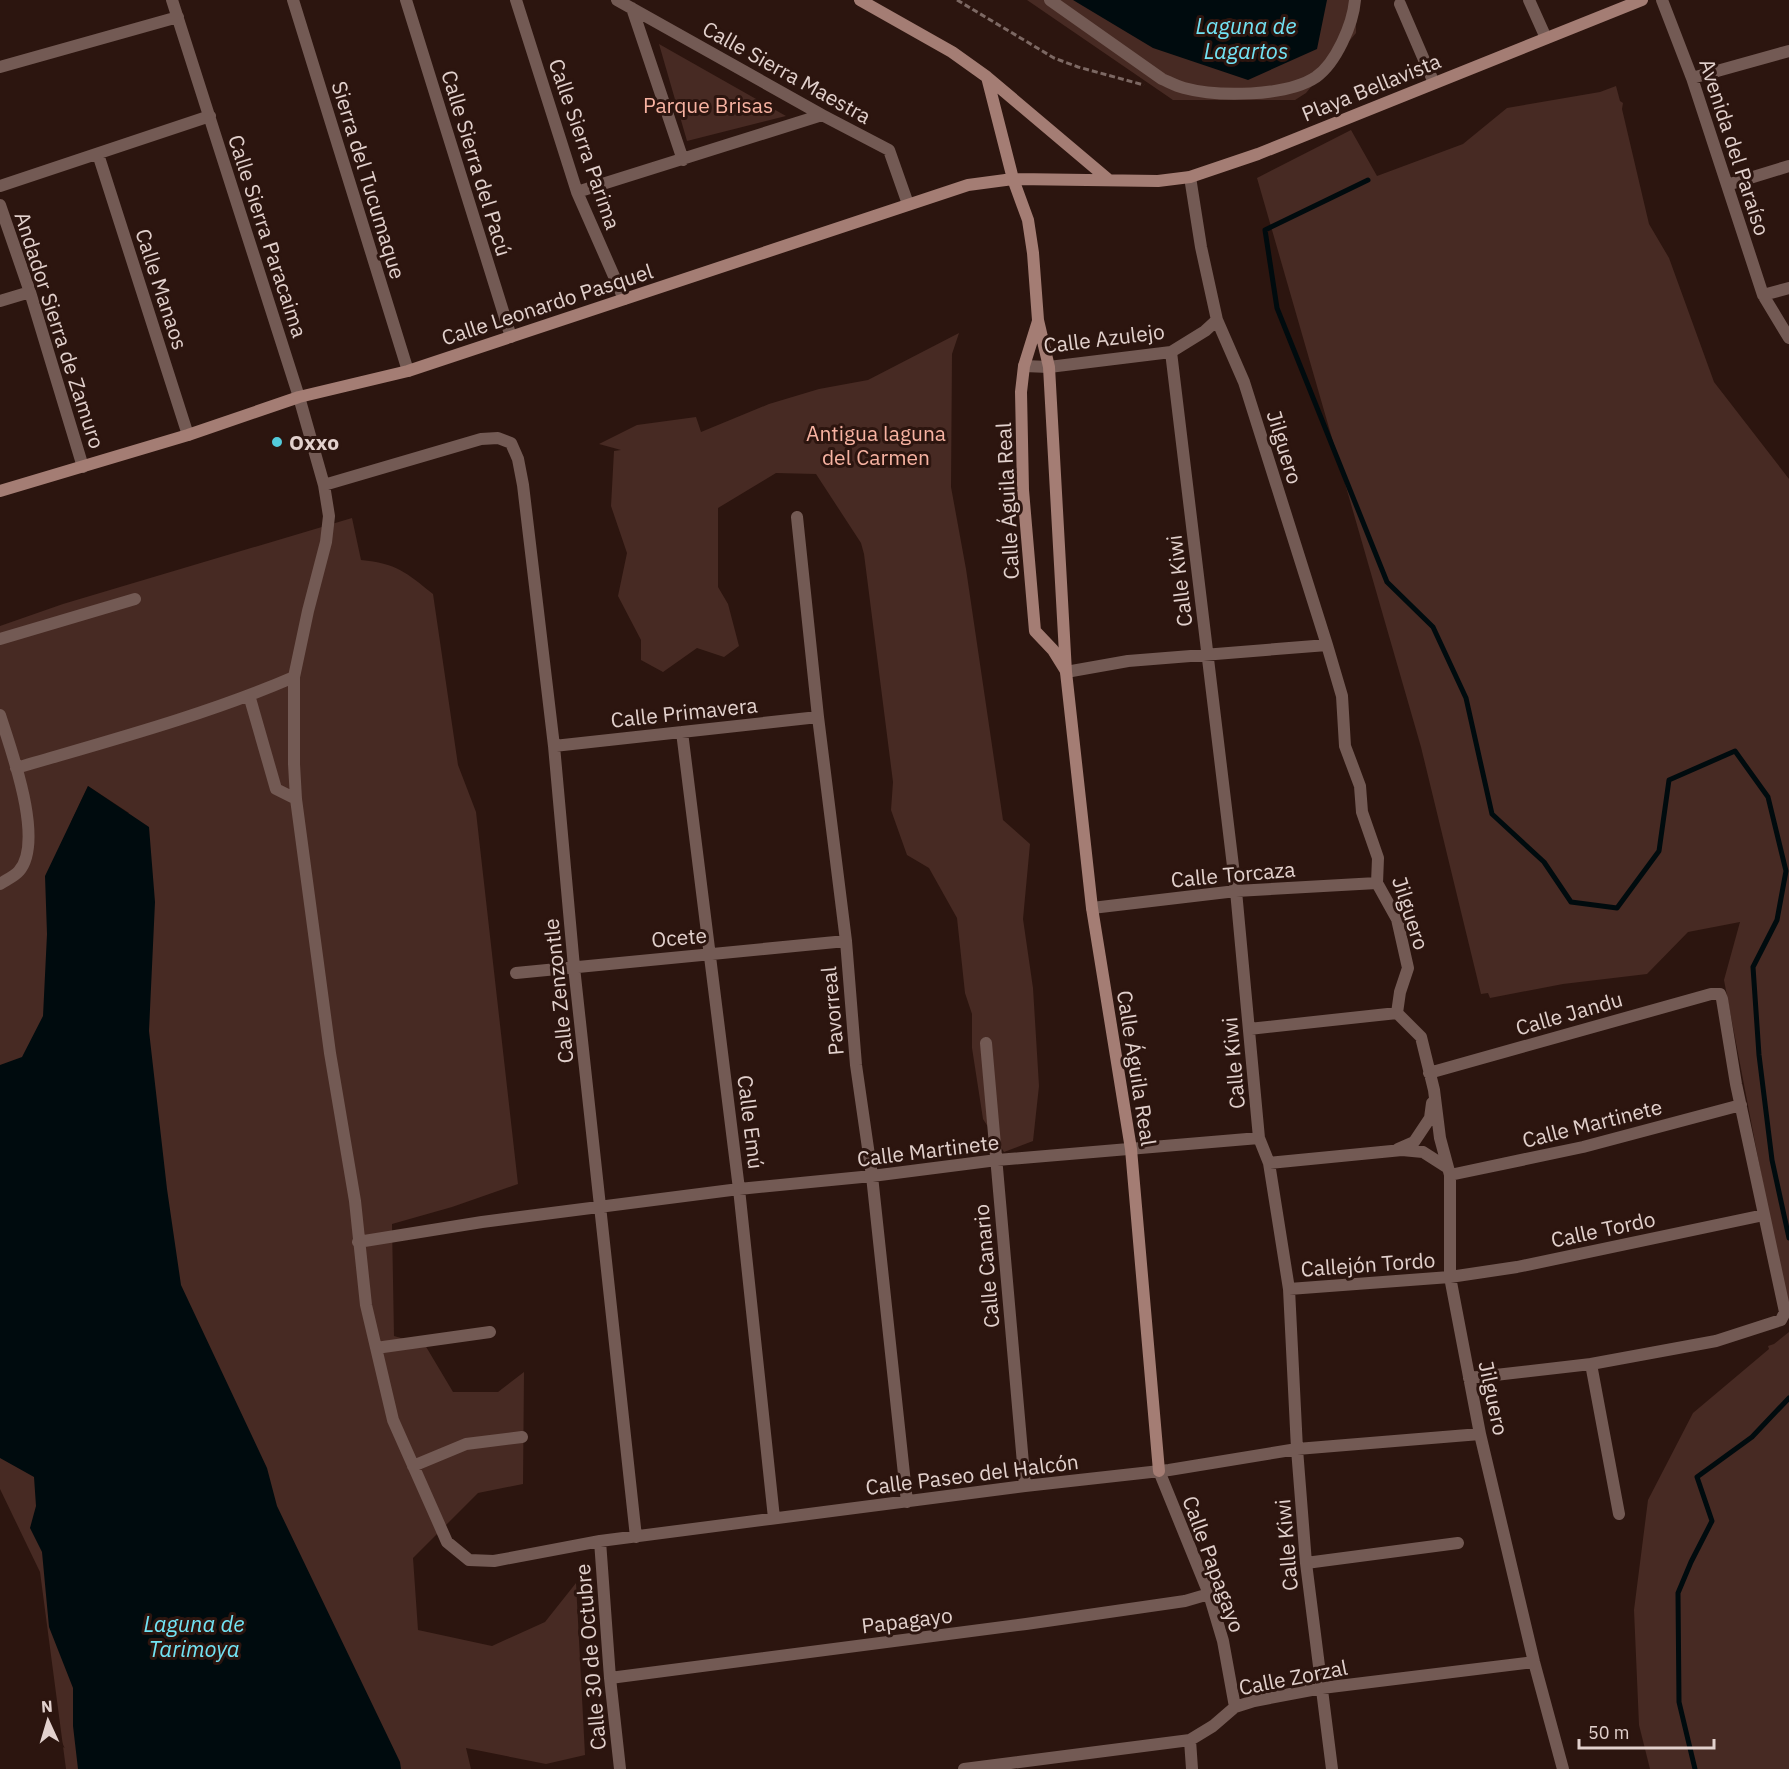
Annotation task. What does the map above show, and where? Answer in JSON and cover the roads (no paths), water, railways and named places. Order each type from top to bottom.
[{"type":"street","name":"Calle Sierra Paracaima","points":[[172,0],[299,397],[324,484],[328,516],[326,542],[294,677],[294,764],[296,799],[330,1053],[355,1201],[366,1305],[393,1420],[447,1542],[469,1560]]},
{"type":"street","name":"Sierra del Tucumaque","points":[[293,0],[408,371]]},
{"type":"street","name":"Calle Sierra del Pacú","points":[[406,0],[511,337]]},
{"type":"street","name":"Calle Sierra Parima","points":[[516,0],[577,192],[624,299]]},
{"type":"street","name":"Calle Sierra Maestra","points":[[617,0],[889,150],[908,204]]},
{"type":"street","points":[[860,0],[952,52],[987,76],[1108,180]]},
{"type":"street","points":[[1050,0],[1162,79],[1182,88],[1213,93],[1256,93],[1293,87],[1316,76],[1336,55],[1346,34],[1355,0]]},
{"type":"street","points":[[1529,0],[1545,38]]},
{"type":"street","name":"Playa Bellavista","points":[[1108,180],[1158,181],[1190,177],[1258,154],[1642,0]]},
{"type":"street","name":"Avenida del Paraíso","points":[[1662,0],[1692,78],[1763,295],[1789,338]]},
{"type":"street","points":[[1400,4],[1434,83]]},
{"type":"street","points":[[632,8],[683,160]]},
{"type":"street","points":[[0,67],[178,17]]},
{"type":"street","points":[[1692,78],[1789,51]]},
{"type":"street","name":"Calle Águila Real","points":[[987,76],[1012,179],[1028,220],[1038,320],[1049,367],[1066,672],[1092,908],[1131,1149],[1159,1471]]},
{"type":"street","points":[[577,192],[822,115]]},
{"type":"street","points":[[0,186],[210,116]]},
{"type":"street","name":"Calle Manaos","points":[[98,154],[188,435]]},
{"type":"street","points":[[1727,185],[1789,166]]},
{"type":"street","name":"Jilguero","points":[[1190,177],[1201,248],[1217,320],[1244,382],[1327,645],[1342,696],[1346,746],[1360,786],[1362,812],[1378,858],[1377,883],[1397,919],[1408,968],[1396,1013],[1421,1037],[1434,1090],[1440,1138],[1449,1172],[1450,1277],[1469,1378],[1534,1662],[1563,1769]]},
{"type":"street","name":"Calle Leonardo Pasquel","points":[[0,491],[188,435],[299,397],[408,371],[968,185],[1012,179],[1108,180]]},
{"type":"street","name":"Andador Sierra de Zamuro","points":[[0,205],[30,292],[83,467]]},
{"type":"street","points":[[1763,295],[1789,288]]},
{"type":"street","points":[[0,301],[30,292]]},
{"type":"street","name":"Calle Águila Real","points":[[1038,320],[1024,366],[1023,490],[1035,631],[1053,650],[1066,672]]},
{"type":"street","name":"Calle Azulejo","points":[[1024,366],[1049,367],[1171,352],[1205,331],[1217,320]]},
{"type":"street","name":"Calle Kiwi","points":[[1171,352],[1236,891],[1259,1138],[1269,1163],[1289,1289],[1297,1449],[1306,1563],[1332,1769]]},
{"type":"street","name":"Calle Zenzontle","points":[[324,484],[481,439],[498,438],[511,443],[518,459],[554,746],[574,967],[602,1207],[636,1537]]},
{"type":"street","name":"Pavorreal","points":[[797,517],[818,717],[846,941],[856,1065],[872,1176],[907,1502]]},
{"type":"street","points":[[0,639],[135,599]]},
{"type":"street","points":[[1066,672],[1128,661],[1327,645]]},
{"type":"street","points":[[16,768],[249,695],[294,677]]},
{"type":"street","points":[[249,695],[276,789],[296,799]]},
{"type":"street","points":[[0,715],[16,768],[29,830],[29,849],[19,871],[0,884]]},
{"type":"street","name":"Calle Primavera","points":[[554,746],[818,717]]},
{"type":"street","name":"Calle Emú","points":[[682,732],[739,1189],[774,1518]]},
{"type":"street","name":"Calle Torcaza","points":[[1092,908],[1236,891],[1377,883]]},
{"type":"street","name":"Ocete","points":[[516,973],[846,941]]},
{"type":"street","name":"Calle Jandu","points":[[1429,1073],[1711,994],[1720,994],[1741,1105]]},
{"type":"street","points":[[1249,1029],[1396,1013]]},
{"type":"street","name":"Calle Canario","points":[[986,1043],[1025,1486]]},
{"type":"street","points":[[1394,1150],[1414,1142],[1430,1118],[1434,1090]]},
{"type":"street","points":[[1469,1378],[1592,1364],[1716,1341],[1781,1320],[1785,1316],[1741,1105]]},
{"type":"street","name":"Calle Martinete","points":[[1449,1172],[1583,1147],[1741,1105]]},
{"type":"street","name":"Calle Martinete","points":[[358,1242],[482,1222],[739,1189],[872,1176],[997,1160],[1259,1138]]},
{"type":"street","points":[[1269,1163],[1394,1150],[1423,1152],[1449,1172]]},
{"type":"street","name":"Calle Tordo","points":[[1450,1277],[1517,1268],[1764,1215]]},
{"type":"street","name":"Callejón Tordo","points":[[1289,1289],[1450,1277]]},
{"type":"street","points":[[376,1348],[490,1332]]},
{"type":"street","points":[[1592,1364],[1619,1514]]},
{"type":"street","name":"Calle Paseo del Halcón","points":[[469,1560],[494,1561],[600,1541],[1159,1471],[1297,1449],[1480,1434]]},
{"type":"street","points":[[413,1466],[466,1444],[522,1437]]},
{"type":"street","name":"Calle Papagayo","points":[[1159,1471],[1209,1594],[1223,1641],[1235,1707]]},
{"type":"street","name":"Calle 30 de Octubre","points":[[600,1541],[610,1678],[620,1769]]},
{"type":"street","points":[[1306,1563],[1458,1543]]},
{"type":"street","name":"Papagayo","points":[[610,1678],[1014,1626],[1185,1601],[1209,1594]]},
{"type":"street","name":"Calle Zorzal","points":[[964,1769],[1047,1764],[1190,1740],[1213,1726],[1235,1707],[1281,1695],[1534,1662]]},
{"type":"street","points":[[1190,1740],[1192,1769]]},
{"type":"water","name":"Laguna de Lagartos","points":[[1073,0],[1327,0],[1317,49],[1248,80],[1153,48]]},
{"type":"water","name":"Laguna de Tarimoya","points":[[88,786],[149,827],[155,902],[149,1031],[167,1189],[181,1285],[267,1468],[277,1506],[400,1762],[401,1769],[78,1769],[73,1726],[73,1688],[49,1627],[42,1552],[30,1528],[36,1506],[34,1477],[0,1458],[0,1065],[22,1057],[43,1016],[47,934],[45,876]]},
{"type":"waterway","points":[[1368,180],[1265,230],[1277,308],[1387,582],[1433,627],[1466,698],[1492,814],[1544,862],[1571,902],[1617,908],[1659,851],[1669,780],[1735,751],[1768,797],[1786,871],[1777,920],[1753,967],[1759,1055],[1772,1160],[1789,1238]]},
{"type":"waterway","points":[[1695,1769],[1679,1702],[1678,1593],[1712,1521],[1697,1477],[1752,1437],[1789,1398]]},
{"type":"place","name":"Oxxo","points":[[277,442]]},
{"type":"park label","name":"Parque Brisas","points":[[708,105]]},
{"type":"park label","name":"Antigua laguna del Carmen","points":[[876,445]]}]
